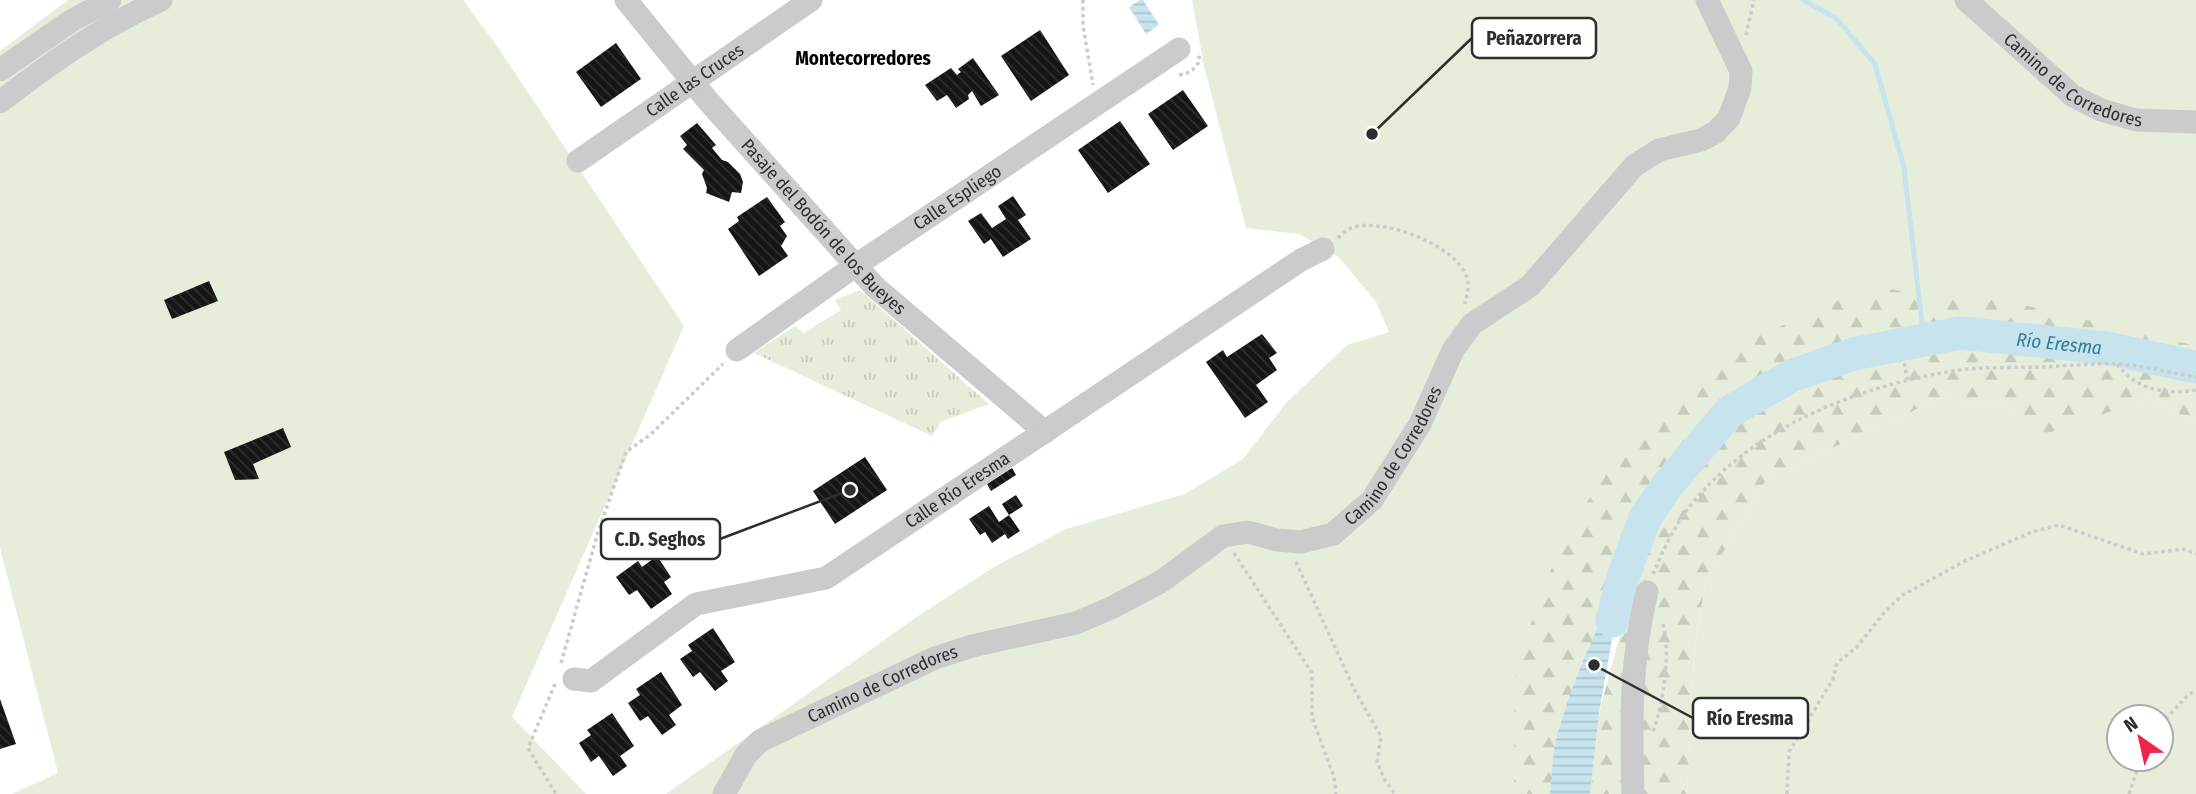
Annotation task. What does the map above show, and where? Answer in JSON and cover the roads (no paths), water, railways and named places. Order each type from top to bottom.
[{"type":"street","points":[[0,70],[11,54],[110,0]]},
{"type":"street","points":[[0,102],[66,51],[161,0]]},
{"type":"street","name":"Pasaje del Bodón de los Bueyes","points":[[626,0],[691,81],[875,288],[1045,432]]},
{"type":"street","name":"Calle las Cruces","points":[[578,161],[811,0]]},
{"type":"street","name":"Camino de Corredores","points":[[724,794],[746,755],[760,741],[935,658],[972,646],[1076,623],[1162,581],[1223,536],[1248,533],[1301,542],[1333,534],[1371,500],[1420,424],[1453,350],[1472,324],[1530,286],[1634,166],[1659,150],[1701,140],[1716,132],[1732,111],[1740,88],[1741,71],[1707,0]]},
{"type":"street","name":"Camino de Corredores","points":[[1966,0],[2073,96],[2101,110],[2136,120],[2196,121]]},
{"type":"street","name":"Calle Espliego","points":[[737,350],[855,266],[1179,49]]},
{"type":"street","name":"Calle Río Eresma","points":[[564,674],[592,681],[696,604],[826,578],[1301,260],[1323,249]]},
{"type":"street","points":[[1633,794],[1631,691],[1641,615],[1647,592]]},
{"type":"water","points":[[1143,0],[1159,25],[1146,34],[1129,7]]},
{"type":"water","points":[[1623,577],[1599,713],[1590,794],[1550,794],[1555,746],[1569,697],[1594,636]]},
{"type":"waterway","points":[[1803,0],[1836,18],[1875,64],[1904,168],[1924,340]]},
{"type":"waterway","name":"Río Eresma","points":[[1612,621],[1623,577],[1645,518],[1666,487],[1729,412],[1791,376],[1853,354],[1960,333],[2106,348],[2196,367]]},
{"type":"place","name":"Peñazorrera","points":[[1372,134]]},
{"type":"place","name":"C.D. Seghos","points":[[850,490]]},
{"type":"place","name":"Río Eresma","points":[[1594,665]]},
{"type":"district","name":"Montecorredores","points":[[863,58]]}]
